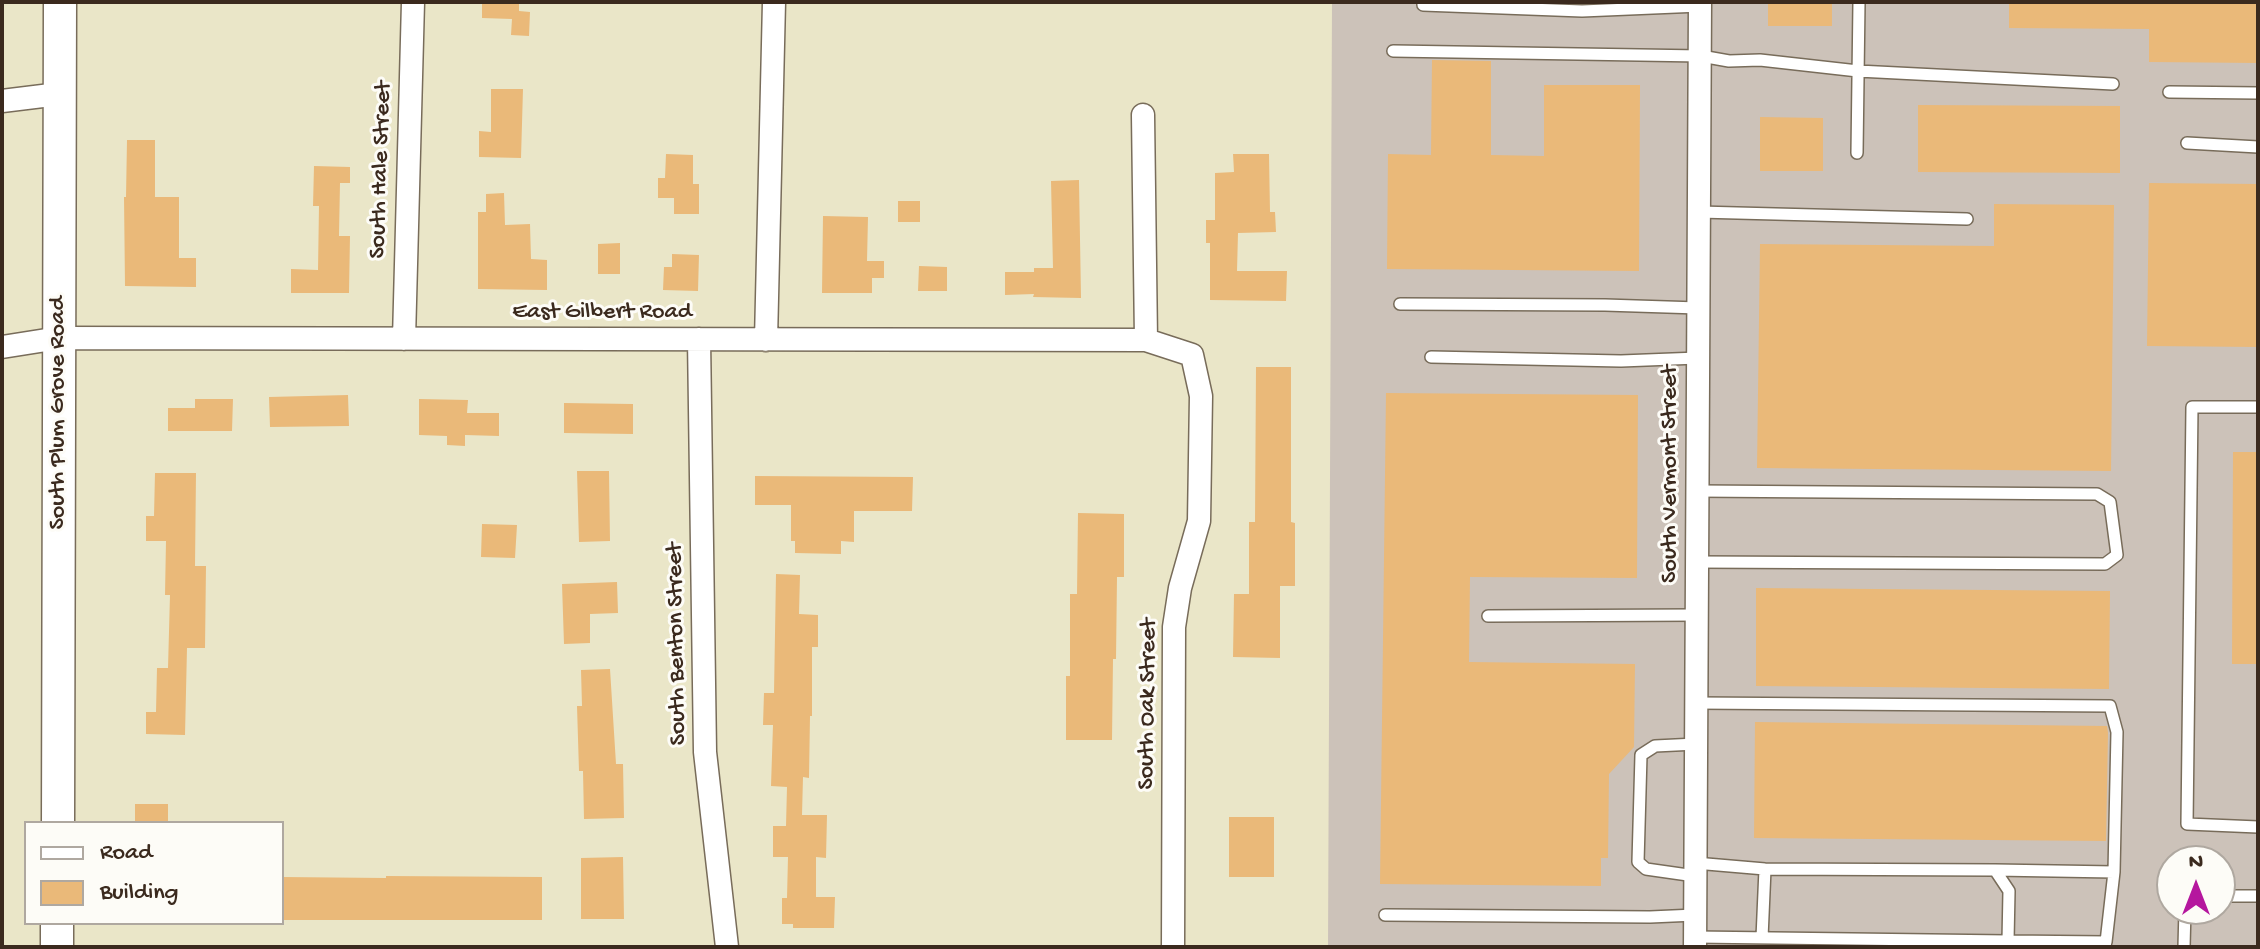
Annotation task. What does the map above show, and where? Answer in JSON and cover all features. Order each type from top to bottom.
[{"type":"main road","name":"South Plum Grove Road","points":[[58,821],[60,2]]},
{"type":"main road","points":[[57,925],[57,947]]},
{"type":"street","name":"South Hale Street","points":[[404,339],[413,2]]},
{"type":"street","points":[[766,340],[774,2]]},
{"type":"street","name":"South Vermont Street","points":[[1695,933],[1700,4]]},
{"type":"street","points":[[2,101],[59,94]]},
{"type":"street","points":[[1143,115],[1146,340]]},
{"type":"street","name":"East Gilbert Road","points":[[2,347],[59,338],[1146,340]]},
{"type":"street","name":"South Benton Street","points":[[699,339],[705,752],[727,947]]},
{"type":"street","name":"South Oak Street","points":[[1146,340],[1192,355],[1201,396],[1199,521],[1180,588],[1174,627],[1173,947]]},
{"type":"lane","points":[[1423,2],[1423,5],[1582,11],[1700,4]]},
{"type":"lane","points":[[1857,153],[1859,2]]},
{"type":"lane","points":[[1393,51],[1701,56],[1858,71],[2113,84]]},
{"type":"lane","points":[[2169,92],[2258,93]]},
{"type":"lane","points":[[2187,143],[2258,147]]},
{"type":"lane","points":[[1699,212],[1967,219]]},
{"type":"lane","points":[[1400,304],[1698,308]]},
{"type":"lane","points":[[1431,357],[1621,361],[1698,358]]},
{"type":"lane","points":[[2258,407],[2192,407],[2187,824],[2258,827]]},
{"type":"lane","points":[[1697,491],[2097,494],[2110,502],[2117,555],[2105,564],[1697,562]]},
{"type":"lane","points":[[1488,616],[1697,615]]},
{"type":"lane","points":[[1385,915],[1650,917],[1695,933],[1762,938],[2106,942],[2114,872],[2117,732],[2110,706],[1696,703]]},
{"type":"lane","points":[[1696,744],[1655,746],[1641,755],[1638,862],[1646,869],[2114,872]]},
{"type":"lane","points":[[1762,938],[1765,869]]},
{"type":"lane","points":[[1995,870],[2009,891],[2008,941]]},
{"type":"lane","points":[[2236,896],[2258,896]]},
{"type":"lane","points":[[2184,947],[2185,925]]},
{"type":"shaded area","points":[[1332,2],[2258,2],[2258,947],[1328,947]]},
{"type":"building","points":[[482,2],[519,2],[519,11],[530,12],[529,36],[511,35],[512,19],[482,18]]},
{"type":"building","points":[[1768,2],[1832,2],[1832,26],[1768,26]]},
{"type":"building","points":[[2009,2],[2258,2],[2258,63],[2149,62],[2149,29],[2009,28]]},
{"type":"building","points":[[1432,60],[1491,61],[1491,155],[1544,156],[1544,85],[1640,85],[1639,271],[1387,269],[1388,154],[1431,155]]},
{"type":"building","points":[[491,89],[523,89],[521,158],[479,157],[479,131],[491,132]]},
{"type":"building","points":[[1918,105],[2120,106],[2120,173],[1918,172]]},
{"type":"building","points":[[1760,117],[1823,118],[1823,171],[1760,171]]},
{"type":"building","points":[[127,140],[155,140],[155,197],[179,197],[179,258],[196,258],[196,287],[125,286]]},
{"type":"building","points":[[666,154],[693,155],[693,184],[699,184],[699,214],[674,214],[674,198],[658,198],[658,178],[665,178]]},
{"type":"building","points":[[1233,154],[1269,154],[1270,212],[1275,212],[1276,232],[1238,233],[1237,271],[1287,271],[1286,301],[1210,300],[1210,243],[1206,243],[1206,220],[1215,220],[1215,173],[1234,172]]},
{"type":"building","points":[[314,166],[350,167],[350,183],[340,183],[339,236],[350,236],[349,293],[291,293],[291,269],[318,270],[319,206],[313,206]]},
{"type":"building","points":[[1079,180],[1081,298],[1005,295],[1005,272],[1034,272],[1034,268],[1053,268],[1051,181]]},
{"type":"building","points":[[2149,183],[2258,184],[2258,347],[2147,346]]},
{"type":"building","points":[[504,193],[505,225],[530,224],[531,259],[547,260],[547,290],[478,289],[478,212],[486,212],[486,194]]},
{"type":"building","points":[[898,201],[920,201],[920,222],[898,222]]},
{"type":"building","points":[[1994,204],[2114,205],[2111,471],[1757,468],[1760,244],[1994,246]]},
{"type":"building","points":[[823,216],[868,217],[867,261],[884,261],[884,278],[872,278],[872,293],[822,293]]},
{"type":"building","points":[[620,243],[620,274],[598,274],[598,244]]},
{"type":"building","points":[[672,254],[699,255],[698,291],[663,290],[664,267],[672,267]]},
{"type":"building","points":[[919,266],[947,267],[947,291],[918,291]]},
{"type":"building","points":[[1256,367],[1291,367],[1291,522],[1295,523],[1295,586],[1280,586],[1280,658],[1233,657],[1234,594],[1249,594],[1249,522],[1255,522]]},
{"type":"building","points":[[1386,393],[1638,395],[1637,578],[1470,577],[1469,662],[1635,664],[1634,747],[1609,774],[1608,858],[1601,858],[1601,886],[1380,884]]},
{"type":"building","points":[[348,395],[349,426],[270,427],[269,397]]},
{"type":"building","points":[[195,399],[233,399],[232,431],[168,431],[168,408],[195,408]]},
{"type":"building","points":[[419,399],[468,400],[467,413],[499,413],[499,436],[465,435],[465,446],[447,445],[447,436],[419,435]]},
{"type":"building","points":[[564,403],[633,404],[633,434],[564,433]]},
{"type":"building","points":[[2233,452],[2258,452],[2258,664],[2232,664]]},
{"type":"building","points":[[577,471],[609,471],[610,541],[579,542]]},
{"type":"building","points":[[155,473],[196,473],[195,566],[206,566],[205,648],[187,648],[185,735],[146,734],[146,712],[156,712],[157,668],[168,668],[170,595],[165,595],[166,541],[146,541],[146,516],[154,516]]},
{"type":"building","points":[[755,476],[913,477],[912,511],[854,511],[854,542],[841,541],[841,554],[795,553],[795,541],[791,541],[791,505],[755,505]]},
{"type":"building","points":[[1078,513],[1124,514],[1124,577],[1117,577],[1112,740],[1066,740],[1070,594],[1077,594]]},
{"type":"building","points":[[482,524],[517,525],[515,558],[481,557]]},
{"type":"building","points":[[776,574],[800,575],[799,614],[818,615],[818,647],[812,647],[809,778],[803,777],[802,815],[827,815],[826,858],[816,857],[816,897],[835,897],[834,928],[793,928],[793,924],[782,924],[782,898],[787,898],[788,857],[773,857],[773,826],[786,826],[787,787],[771,786],[773,725],[763,725],[764,693],[774,693]]},
{"type":"building","points":[[617,582],[618,613],[590,614],[590,643],[564,644],[562,584]]},
{"type":"building","points":[[1756,588],[2110,591],[2109,689],[1756,686]]},
{"type":"building","points":[[610,669],[616,764],[623,764],[624,818],[584,819],[577,706],[582,706],[581,670]]},
{"type":"building","points":[[1755,722],[2107,726],[2106,841],[1754,838]]},
{"type":"building","points":[[135,804],[168,804],[168,821],[135,821]]},
{"type":"building","points":[[1229,817],[1274,817],[1274,877],[1229,877]]},
{"type":"building","points":[[623,857],[624,919],[581,919],[581,858]]},
{"type":"building","points":[[284,877],[542,877],[542,920],[284,920]]}]
